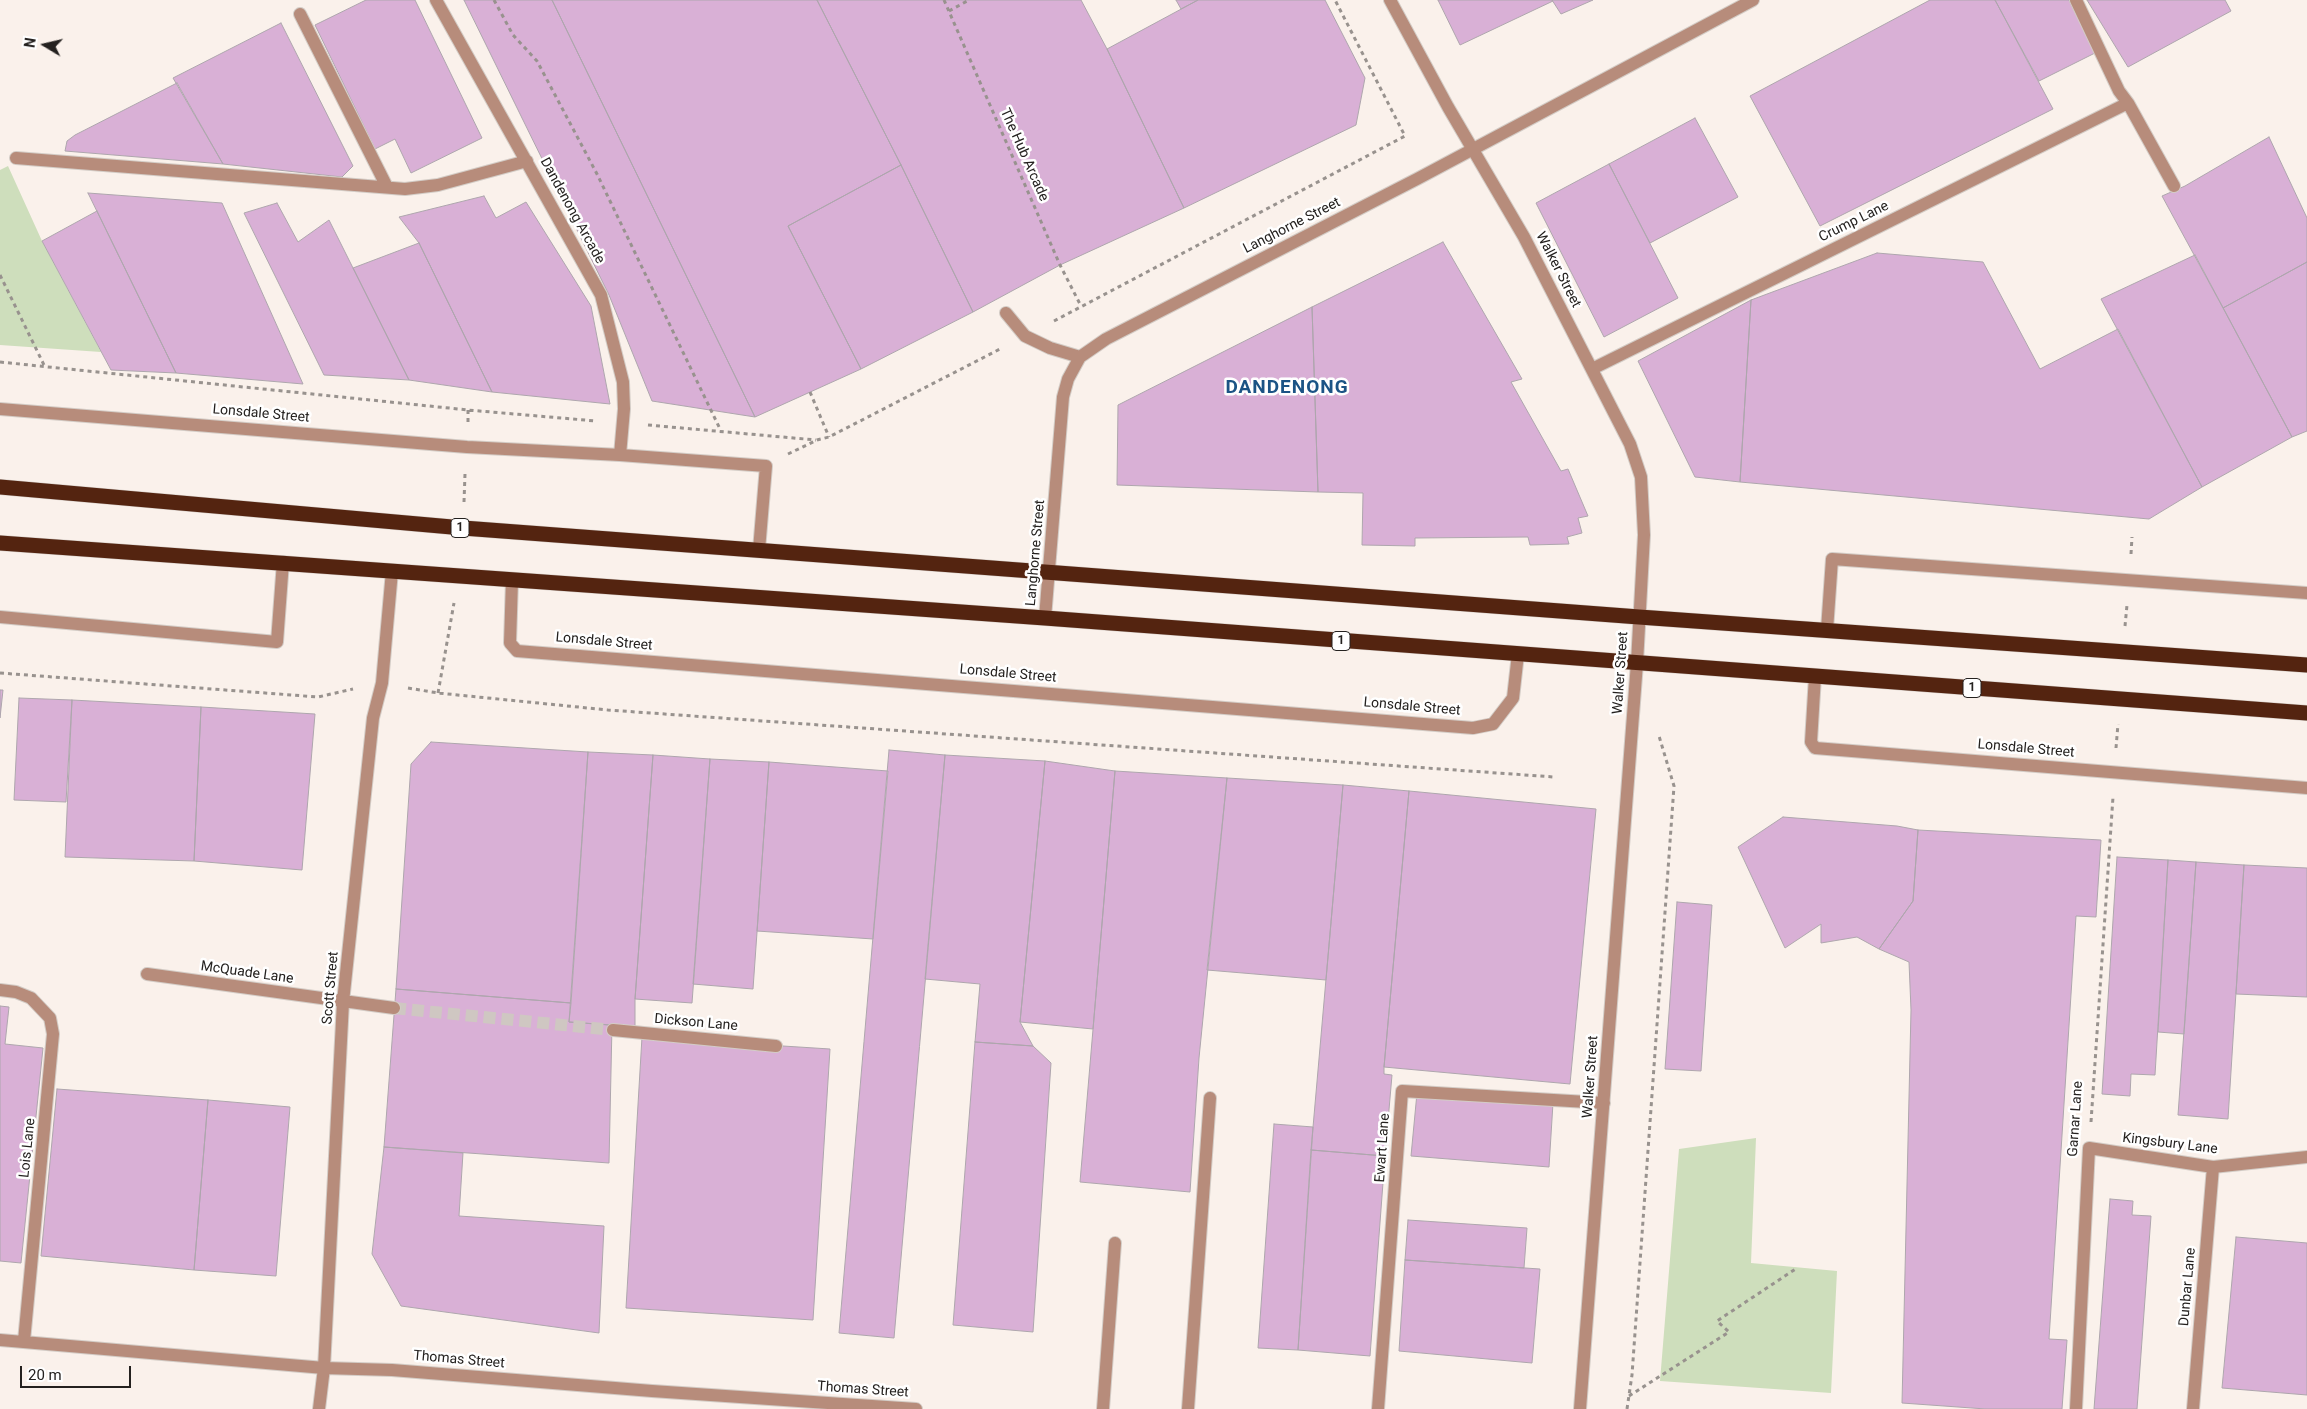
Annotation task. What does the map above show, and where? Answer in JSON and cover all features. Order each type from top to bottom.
[{"type":"highway","name":"1","points":[[0,487],[463,528],[1639,617],[2307,664]]},
{"type":"highway","name":"1","points":[[0,543],[1045,618],[2307,713]]},
{"type":"street","name":"Dandenong Arcade","points":[[436,0],[601,295],[623,382],[623,423],[620,455]]},
{"type":"street","name":"Walker Street","points":[[1390,0],[1472,150],[1524,237],[1630,444],[1641,477],[1644,535],[1637,663],[1580,1409]]},
{"type":"street","name":"Langhorne Street","points":[[1045,618],[1063,397],[1068,379],[1080,357],[1106,339],[1472,150],[1753,0]]},
{"type":"street","points":[[2076,0],[2119,91],[2128,102],[2174,186]]},
{"type":"street","points":[[300,14],[386,187]]},
{"type":"street","name":"Crump Lane","points":[[1592,369],[2128,102]]},
{"type":"street","points":[[16,158],[419,188],[527,161]]},
{"type":"street","points":[[1006,313],[1025,336],[1050,348],[1080,357]]},
{"type":"street","name":"Lonsdale Street","points":[[0,409],[467,447],[620,455],[766,466]]},
{"type":"street","points":[[759,550],[766,466]]},
{"type":"street","points":[[1827,630],[1832,560],[2307,593]]},
{"type":"street","points":[[0,617],[278,642],[283,562]]},
{"type":"street","name":"Scott Street","points":[[319,1409],[324,1368],[344,1002],[374,718],[382,683],[392,571]]},
{"type":"street","name":"Lonsdale Street","points":[[512,580],[510,643],[517,651],[1473,728],[1492,724],[1513,698],[1518,654]]},
{"type":"street","name":"Lonsdale Street","points":[[1815,676],[1810,742],[1815,748],[2307,788]]},
{"type":"street","name":"McQuade Lane","points":[[147,974],[344,1002]]},
{"type":"street","name":"Lois Lane","points":[[0,990],[16,992],[32,998],[50,1018],[54,1034],[24,1341]]},
{"type":"street","points":[[344,1002],[394,1008]]},
{"type":"street","name":"Dickson Lane","points":[[613,1030],[776,1046]]},
{"type":"street","name":"Ewart Lane","points":[[1378,1409],[1402,1091],[1604,1103]]},
{"type":"street","points":[[1188,1409],[1210,1098]]},
{"type":"street","name":"Kingsbury Lane","points":[[2089,1148],[2213,1167],[2307,1157]]},
{"type":"street","name":"Garnar Lane","points":[[2076,1409],[2089,1148]]},
{"type":"street","name":"Dunbar Lane","points":[[2193,1409],[2213,1167]]},
{"type":"street","points":[[1103,1409],[1115,1243]]},
{"type":"street","name":"Thomas Street","points":[[0,1340],[324,1368],[392,1370],[652,1391],[916,1409]]},
{"type":"path","points":[[494,0],[513,36],[537,61],[588,156],[721,432]]},
{"type":"path","name":"The Hub Arcade","points":[[944,0],[1060,265],[1081,306]]},
{"type":"path","points":[[949,11],[969,0]]},
{"type":"path","points":[[766,466],[817,440],[829,437],[1025,336],[1405,136],[1335,0]]},
{"type":"path","points":[[0,275],[44,366]]},
{"type":"path","points":[[0,362],[468,410],[817,440]]},
{"type":"path","points":[[810,392],[829,437]]},
{"type":"path","points":[[438,693],[459,576]]},
{"type":"path","points":[[0,673],[318,697],[382,683],[438,693],[608,710],[1554,777]]},
{"type":"path","points":[[1627,1409],[1633,1366],[1674,786],[1657,730]]},
{"type":"path","name":"Garnar Lane","points":[[2089,1148],[2110,830]]},
{"type":"path","points":[[1629,1396],[1729,1332],[1717,1321],[1798,1268]]},
{"type":"green space","points":[[8,166],[42,241],[101,352],[0,345],[0,170]]},
{"type":"green space","points":[[1756,1138],[1751,1263],[1837,1271],[1831,1393],[1660,1381],[1679,1149]]},
{"type":"building","points":[[366,0],[415,0],[482,138],[411,173],[395,139],[375,149],[315,25]]},
{"type":"building","points":[[464,0],[552,0],[755,417],[652,401],[609,295]]},
{"type":"building","points":[[552,0],[817,0],[901,165],[788,226],[861,369],[755,417]]},
{"type":"building","points":[[817,0],[1081,0],[1107,49],[1184,208],[1060,265],[973,312]]},
{"type":"building","points":[[1176,0],[1198,0],[1181,9]]},
{"type":"building","points":[[1198,0],[1325,0],[1365,78],[1356,125],[1184,208],[1107,49]]},
{"type":"building","points":[[1438,0],[1552,0],[1553,1],[1460,45]]},
{"type":"building","points":[[1552,0],[1593,0],[1561,14]]},
{"type":"building","points":[[1930,0],[1995,0],[2053,109],[1820,226],[1750,96]]},
{"type":"building","points":[[1995,0],[2069,0],[2095,53],[2039,81]]},
{"type":"building","points":[[2087,0],[2225,0],[2231,11],[2128,67]]},
{"type":"building","points":[[281,23],[353,166],[342,177],[223,164],[173,78]]},
{"type":"building","points":[[177,83],[223,164],[65,151],[67,141],[75,135]]},
{"type":"building","points":[[1695,118],[1738,197],[1650,243],[1609,164]]},
{"type":"building","points":[[2269,137],[2307,218],[2307,262],[2223,308],[2162,196],[2185,186]]},
{"type":"building","points":[[1609,164],[1678,298],[1604,337],[1536,203]]},
{"type":"building","points":[[901,165],[973,312],[861,369],[788,226]]},
{"type":"building","points":[[88,193],[222,203],[303,384],[176,373]]},
{"type":"building","points":[[484,196],[496,218],[526,202],[591,306],[610,404],[492,392],[419,243],[399,217]]},
{"type":"building","points":[[277,203],[298,242],[329,220],[409,380],[324,375],[244,213]]},
{"type":"building","points":[[97,211],[176,373],[111,370],[42,241]]},
{"type":"building","points":[[1443,242],[1522,379],[1511,382],[1561,471],[1568,469],[1588,516],[1578,518],[1582,533],[1567,537],[1569,544],[1530,545],[1528,537],[1415,538],[1415,546],[1362,545],[1363,493],[1318,492],[1312,307]]},
{"type":"building","points":[[419,243],[492,392],[409,380],[353,268]]},
{"type":"building","points":[[1877,253],[1983,262],[2040,369],[2118,329],[2202,487],[2149,519],[1740,482],[1751,300]]},
{"type":"building","points":[[2195,255],[2292,437],[2202,487],[2101,299]]},
{"type":"building","points":[[2307,262],[2307,431],[2292,437],[2223,308]]},
{"type":"building","points":[[1751,300],[1740,482],[1695,477],[1638,361]]},
{"type":"building","points":[[1312,307],[1318,492],[1117,485],[1118,405]]},
{"type":"building","points":[[0,690],[3,690],[0,718]]},
{"type":"building","points":[[19,698],[72,700],[66,802],[14,800]]},
{"type":"building","points":[[72,700],[201,707],[194,861],[65,857]]},
{"type":"building","points":[[201,707],[315,714],[302,870],[194,861]]},
{"type":"building","points":[[431,742],[588,752],[571,1003],[396,989],[411,764]]},
{"type":"building","points":[[889,750],[945,755],[894,1338],[839,1333]]},
{"type":"building","points":[[588,752],[653,755],[635,999],[635,1027],[569,1022]]},
{"type":"building","points":[[653,755],[710,759],[692,1003],[635,999]]},
{"type":"building","points":[[945,755],[1045,761],[1020,1022],[1033,1046],[975,1042],[980,984],[925,979]]},
{"type":"building","points":[[710,759],[769,762],[753,989],[693,984]]},
{"type":"building","points":[[1045,761],[1115,771],[1093,1029],[1020,1022]]},
{"type":"building","points":[[769,762],[888,771],[873,939],[757,931]]},
{"type":"building","points":[[1115,771],[1227,778],[1199,1058],[1190,1192],[1080,1182]]},
{"type":"building","points":[[1227,778],[1343,785],[1326,980],[1207,970]]},
{"type":"building","points":[[1343,785],[1409,791],[1384,1067],[1384,1074],[1392,1075],[1385,1156],[1311,1150]]},
{"type":"building","points":[[1409,791],[1596,809],[1570,1084],[1384,1067]]},
{"type":"building","points":[[1783,817],[1897,826],[1918,830],[1913,901],[1879,949],[1857,937],[1821,943],[1821,924],[1785,948],[1738,847]]},
{"type":"building","points":[[1918,830],[2101,840],[2096,917],[2076,916],[2049,1339],[2067,1340],[2062,1409],[1986,1409],[1902,1403],[1911,1010],[1909,962],[1879,949],[1913,901]]},
{"type":"building","points":[[2117,857],[2168,860],[2155,1075],[2131,1074],[2130,1096],[2102,1094]]},
{"type":"building","points":[[2168,860],[2196,862],[2184,1034],[2158,1032]]},
{"type":"building","points":[[2196,862],[2244,865],[2228,1119],[2178,1115]]},
{"type":"building","points":[[2244,865],[2307,868],[2307,997],[2236,994]]},
{"type":"building","points":[[1677,902],[1712,905],[1701,1071],[1665,1069]]},
{"type":"building","points":[[396,989],[571,1003],[569,1022],[612,1025],[609,1163],[384,1147]]},
{"type":"building","points":[[0,1006],[9,1007],[5,1044],[43,1048],[21,1263],[0,1261]]},
{"type":"building","points":[[642,1037],[830,1049],[813,1320],[626,1308]]},
{"type":"building","points":[[975,1042],[1033,1046],[1051,1063],[1033,1332],[953,1325]]},
{"type":"building","points":[[57,1089],[208,1100],[194,1270],[41,1256]]},
{"type":"building","points":[[1417,1093],[1553,1103],[1549,1167],[1411,1156]]},
{"type":"building","points":[[208,1100],[290,1107],[276,1276],[194,1270]]},
{"type":"building","points":[[1274,1124],[1313,1127],[1298,1350],[1258,1348]]},
{"type":"building","points":[[384,1147],[463,1153],[459,1216],[604,1226],[599,1333],[401,1306],[372,1254]]},
{"type":"building","points":[[1311,1150],[1385,1156],[1370,1356],[1298,1350]]},
{"type":"building","points":[[2110,1199],[2133,1201],[2132,1215],[2151,1216],[2137,1409],[2094,1409]]},
{"type":"building","points":[[1408,1220],[1527,1228],[1524,1268],[1405,1260]]},
{"type":"building","points":[[2236,1237],[2307,1243],[2307,1395],[2222,1388]]},
{"type":"building","points":[[1405,1260],[1540,1269],[1532,1363],[1399,1351]]},
{"type":"tunnel","points":[[394,1008],[613,1030]]},
{"type":"district","name":"DANDENONG","points":[[1287,388]]}]
